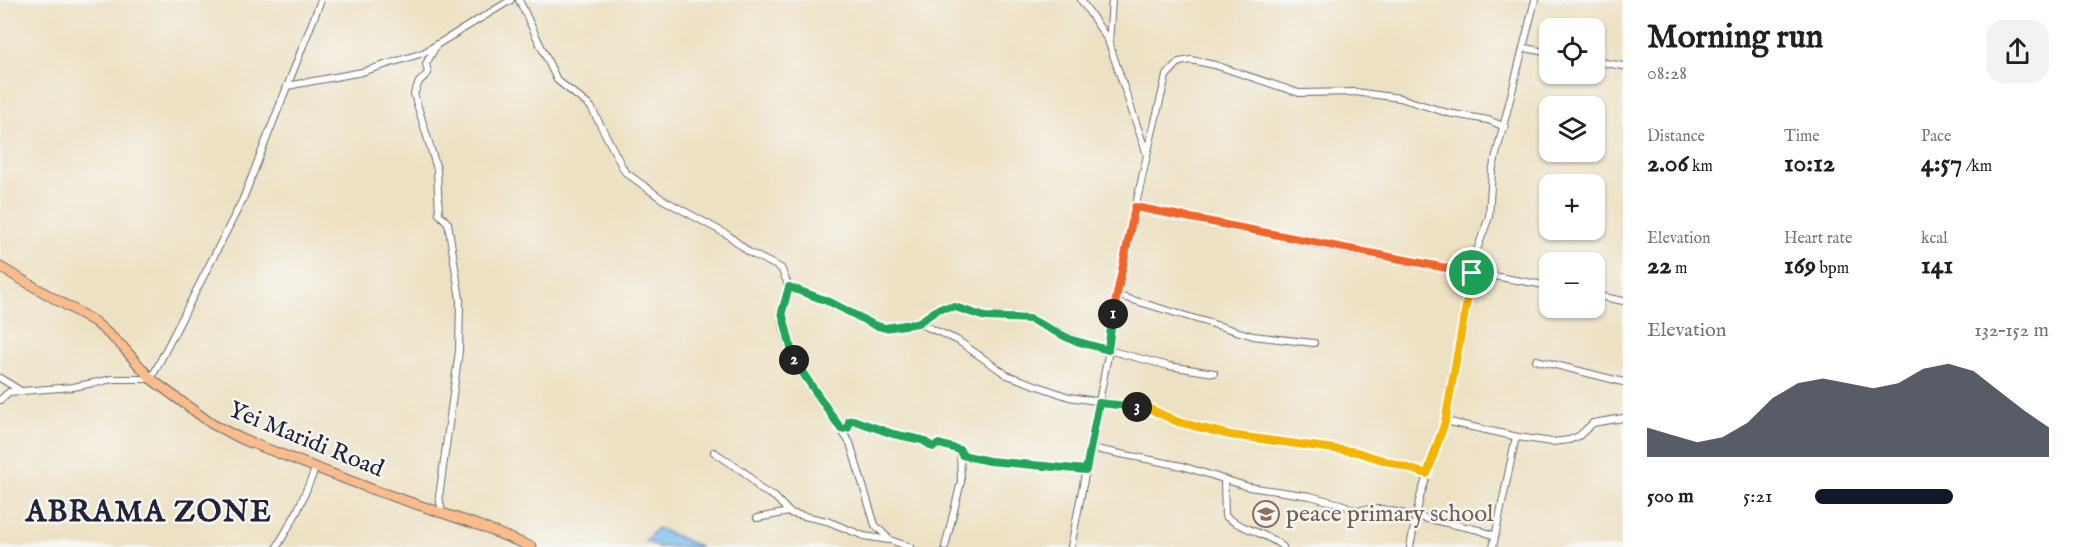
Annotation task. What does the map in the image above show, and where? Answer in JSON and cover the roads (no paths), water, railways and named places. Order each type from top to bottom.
[{"type":"main road","name":"Yei Maridi Road","points":[[0,267],[95,322],[122,346],[151,379],[212,424],[244,440],[532,547]]},
{"type":"street","points":[[0,400],[9,392],[73,387],[113,379],[151,379],[243,199],[321,0]]},
{"type":"street","points":[[287,86],[362,72],[423,53],[511,0]]},
{"type":"street","points":[[519,0],[557,80],[591,107],[625,172],[662,200],[728,235],[750,253],[776,265],[785,274],[789,287],[782,312],[789,351],[798,368],[841,429],[856,460],[875,525],[890,540]]},
{"type":"street","points":[[1081,0],[1109,44],[1147,155]]},
{"type":"street","points":[[1109,44],[1112,0]]},
{"type":"street","points":[[1410,547],[1427,474],[1445,422],[1474,258],[1489,217],[1492,171],[1525,48],[1535,0]]},
{"type":"street","points":[[437,44],[426,64],[428,73],[419,82],[414,94],[437,169],[440,214],[448,223],[460,299],[459,351],[439,497],[442,512]]},
{"type":"street","points":[[1525,48],[1539,51]]},
{"type":"street","points":[[1071,547],[1099,403],[1116,295],[1135,207],[1166,76],[1179,62],[1191,60],[1247,74],[1299,93],[1355,92],[1400,98],[1448,113],[1488,120],[1504,127]]},
{"type":"street","points":[[1605,63],[1623,66]]},
{"type":"street","points":[[1135,207],[1539,284]]},
{"type":"street","points":[[789,287],[830,302],[874,325],[897,327],[918,323],[940,308],[955,307],[985,317],[1030,319],[1072,340],[1169,366],[1214,374]]},
{"type":"street","points":[[1116,295],[1253,336],[1314,343]]},
{"type":"street","points":[[1605,298],[1623,301]]},
{"type":"street","points":[[918,323],[957,340],[1007,375],[1069,397],[1150,409],[1178,422],[1230,435],[1357,452],[1427,474]]},
{"type":"street","points":[[1536,360],[1623,382]]},
{"type":"street","points":[[0,378],[22,391]]},
{"type":"street","points":[[1445,422],[1542,441],[1569,440],[1579,436],[1593,423],[1612,422],[1623,418]]},
{"type":"street","points":[[841,429],[848,428],[849,421],[853,420],[893,434],[922,440],[933,447],[939,444],[957,449],[962,455],[989,461],[1086,470]]},
{"type":"street","points":[[1493,547],[1515,441],[1518,437]]},
{"type":"street","points":[[1090,448],[1182,466],[1249,487],[1310,496],[1354,510],[1382,509],[1479,530],[1495,536]]},
{"type":"street","points":[[714,452],[748,475],[760,489],[775,497],[790,513]]},
{"type":"street","points":[[945,547],[958,496],[962,455]]},
{"type":"street","points":[[277,547],[297,512],[316,467]]},
{"type":"street","points":[[1224,480],[1225,516],[1236,525],[1274,538],[1283,547]]},
{"type":"street","points":[[757,518],[790,513],[827,521],[864,536],[890,540],[910,547]]},
{"type":"water","points":[[657,528],[701,547],[659,547],[645,541]]},
{"type":"place","name":"peace primary school","points":[[1266,514]]},
{"type":"district","name":"ABRAMA ZONE","points":[[149,513]]}]
